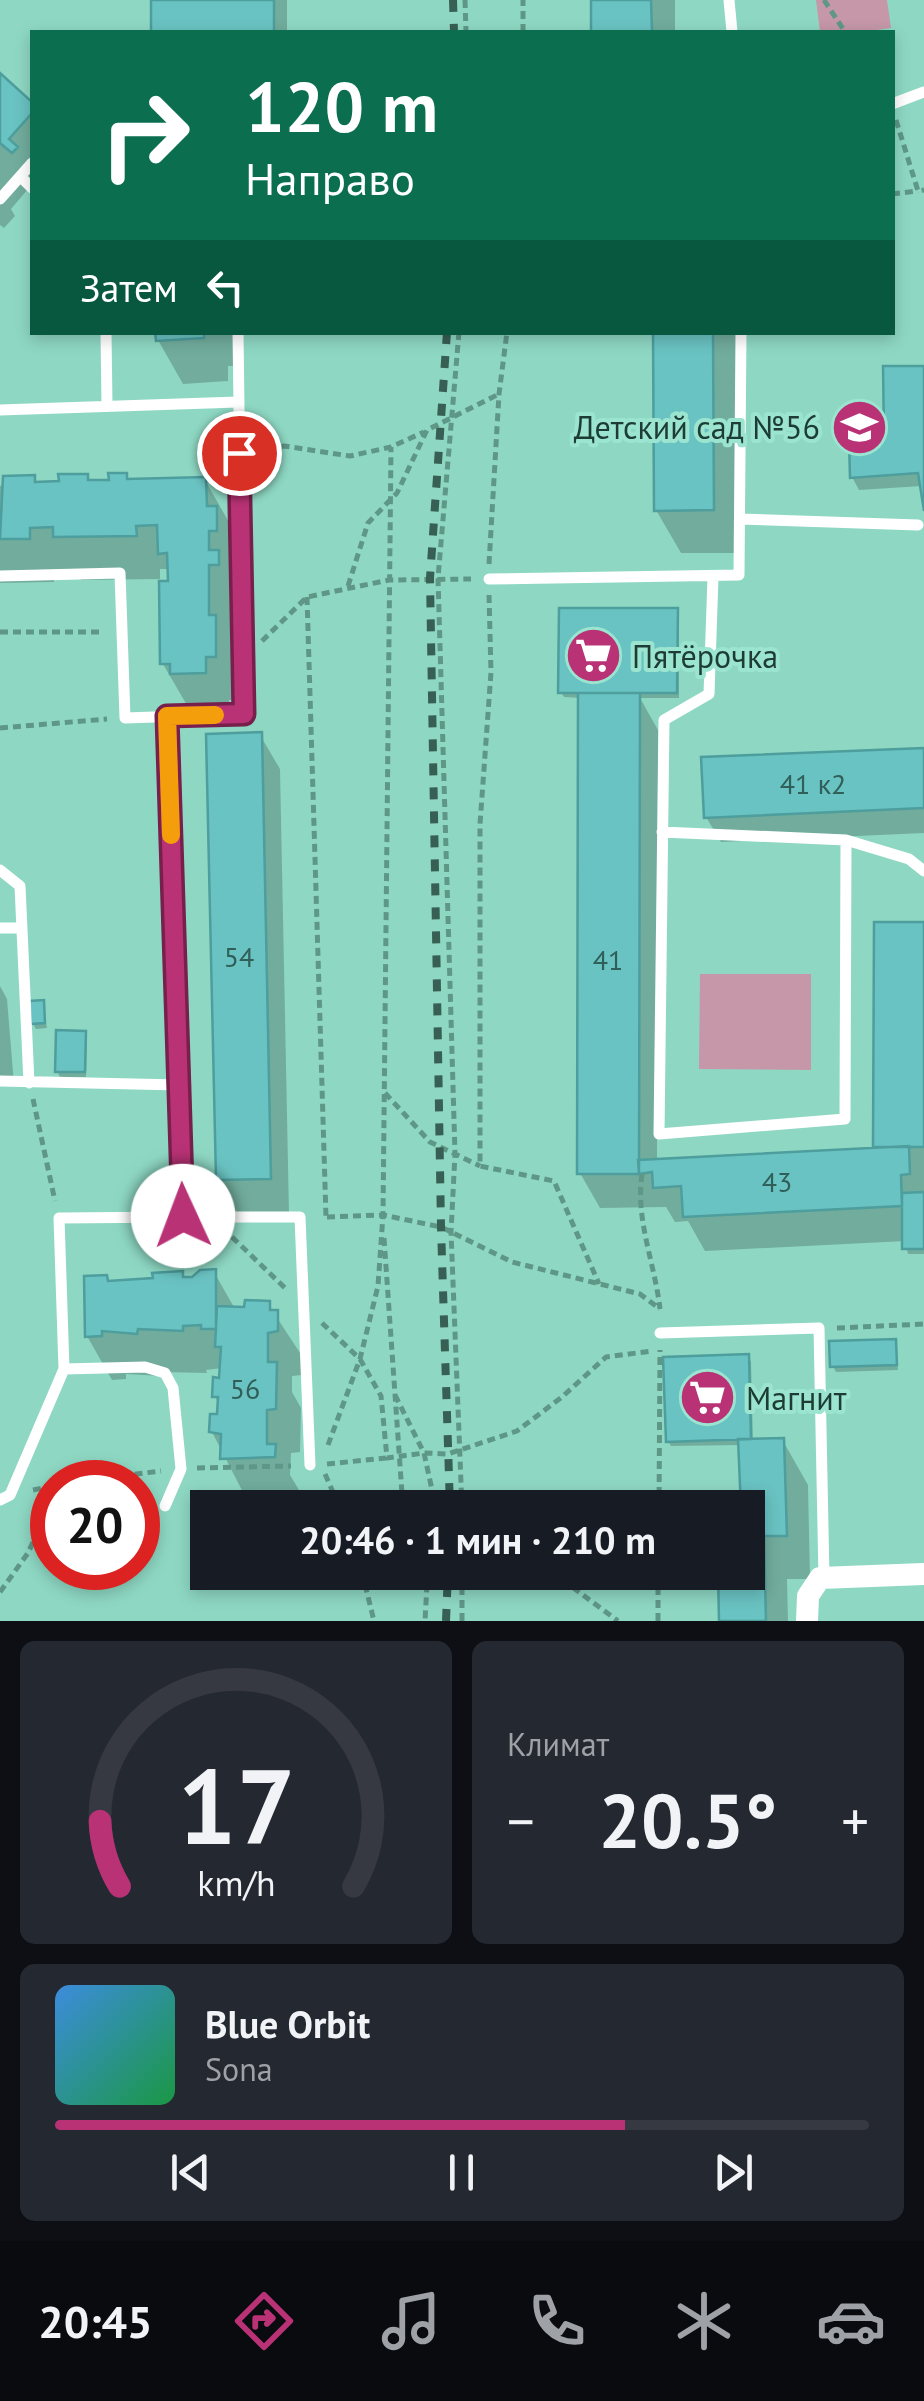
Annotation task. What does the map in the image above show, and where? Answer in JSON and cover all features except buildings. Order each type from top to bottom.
[{"type":"street","points":[[807,1621],[808,1596],[820,1578],[924,1574]]},
{"type":"lane","points":[[729,0],[732,30]]},
{"type":"lane","points":[[895,105],[924,92]]},
{"type":"lane","points":[[0,200],[30,165]]},
{"type":"lane","points":[[20,176],[30,186]]},
{"type":"lane","points":[[106,335],[107,406]]},
{"type":"lane","points":[[0,576],[120,573],[125,718],[244,714],[238,335]]},
{"type":"lane","points":[[489,579],[740,575],[741,335]]},
{"type":"lane","points":[[0,410],[238,402]]},
{"type":"lane","points":[[740,519],[918,525]]},
{"type":"lane","points":[[713,577],[708,694],[664,720],[659,1134],[845,1119],[846,840]]},
{"type":"lane","points":[[167,716],[183,1216]]},
{"type":"lane","points":[[662,832],[846,840],[909,858],[924,870]]},
{"type":"lane","points":[[0,870],[20,886],[29,1083]]},
{"type":"lane","points":[[0,928],[22,928]]},
{"type":"lane","points":[[0,1081],[179,1084]]},
{"type":"lane","points":[[0,1500],[10,1495],[64,1370],[59,1218],[300,1217],[310,1465]]},
{"type":"lane","points":[[660,1334],[819,1328],[824,1578]]},
{"type":"lane","points":[[64,1370],[145,1368],[166,1373],[173,1388],[181,1469],[165,1506]]},
{"type":"path","points":[[465,0],[466,30]]},
{"type":"path","points":[[523,30],[524,0]]},
{"type":"path","points":[[824,0],[844,30]]},
{"type":"path","points":[[895,115],[921,190],[895,194]]},
{"type":"path","points":[[459,335],[438,578],[455,1154],[452,1232],[462,1490]]},
{"type":"path","points":[[480,1166],[480,824],[492,672],[490,511],[507,335]]},
{"type":"path","points":[[239,453],[284,446],[350,456],[391,448],[499,394]]},
{"type":"path","points":[[348,586],[368,522],[397,493],[427,430]]},
{"type":"path","points":[[391,448],[383,1215],[402,1490]]},
{"type":"path","points":[[243,659],[307,598],[389,580],[489,579]]},
{"type":"path","points":[[307,598],[326,1216]]},
{"type":"path","points":[[0,632],[122,632]]},
{"type":"path","points":[[0,728],[125,718]]},
{"type":"path","points":[[29,1083],[59,1218]]},
{"type":"path","points":[[384,1092],[430,1142],[480,1166],[554,1181],[599,1284]]},
{"type":"path","points":[[642,1174],[638,1200],[657,1278],[660,1310],[659,1490]]},
{"type":"path","points":[[300,1217],[383,1215],[452,1232],[512,1262],[640,1294],[660,1310]]},
{"type":"path","points":[[211,1217],[360,1360],[381,1396],[387,1458]]},
{"type":"path","points":[[819,1328],[924,1324]]},
{"type":"path","points":[[332,1490],[321,1465],[424,1452],[448,1454],[517,1431],[606,1356],[660,1350]]},
{"type":"path","points":[[394,1392],[424,1452],[432,1490]]},
{"type":"path","points":[[160,1471],[181,1469]]},
{"type":"path","points":[[0,1592],[30,1549]]},
{"type":"path","points":[[366,1590],[374,1621]]},
{"type":"path","points":[[425,1621],[426,1590]]},
{"type":"path","points":[[462,1590],[462,1621]]},
{"type":"path","points":[[576,1590],[618,1621]]},
{"type":"path","points":[[658,1590],[658,1621]]},
{"type":"shaded area","points":[[816,0],[887,0],[891,28],[820,30]]},
{"type":"shaded area","points":[[700,974],[811,974],[811,1070],[699,1069]]},
{"type":"railway","points":[[453,0],[454,30]]},
{"type":"railway","points":[[447,335],[430,578],[449,1490]]},
{"type":"railway","points":[[446,1621],[447,1590]]},
{"type":"slow traffic","points":[[171,835],[167,716],[215,715]]},
{"type":"place","name":"Детский сад №56","points":[[859,427]]},
{"type":"place","name":"Пятёрочка","points":[[593,656]]},
{"type":"place","name":"Магнит","points":[[707,1398]]},
{"type":"route","points":[[183,1216],[167,716],[244,714],[239,453]]}]
